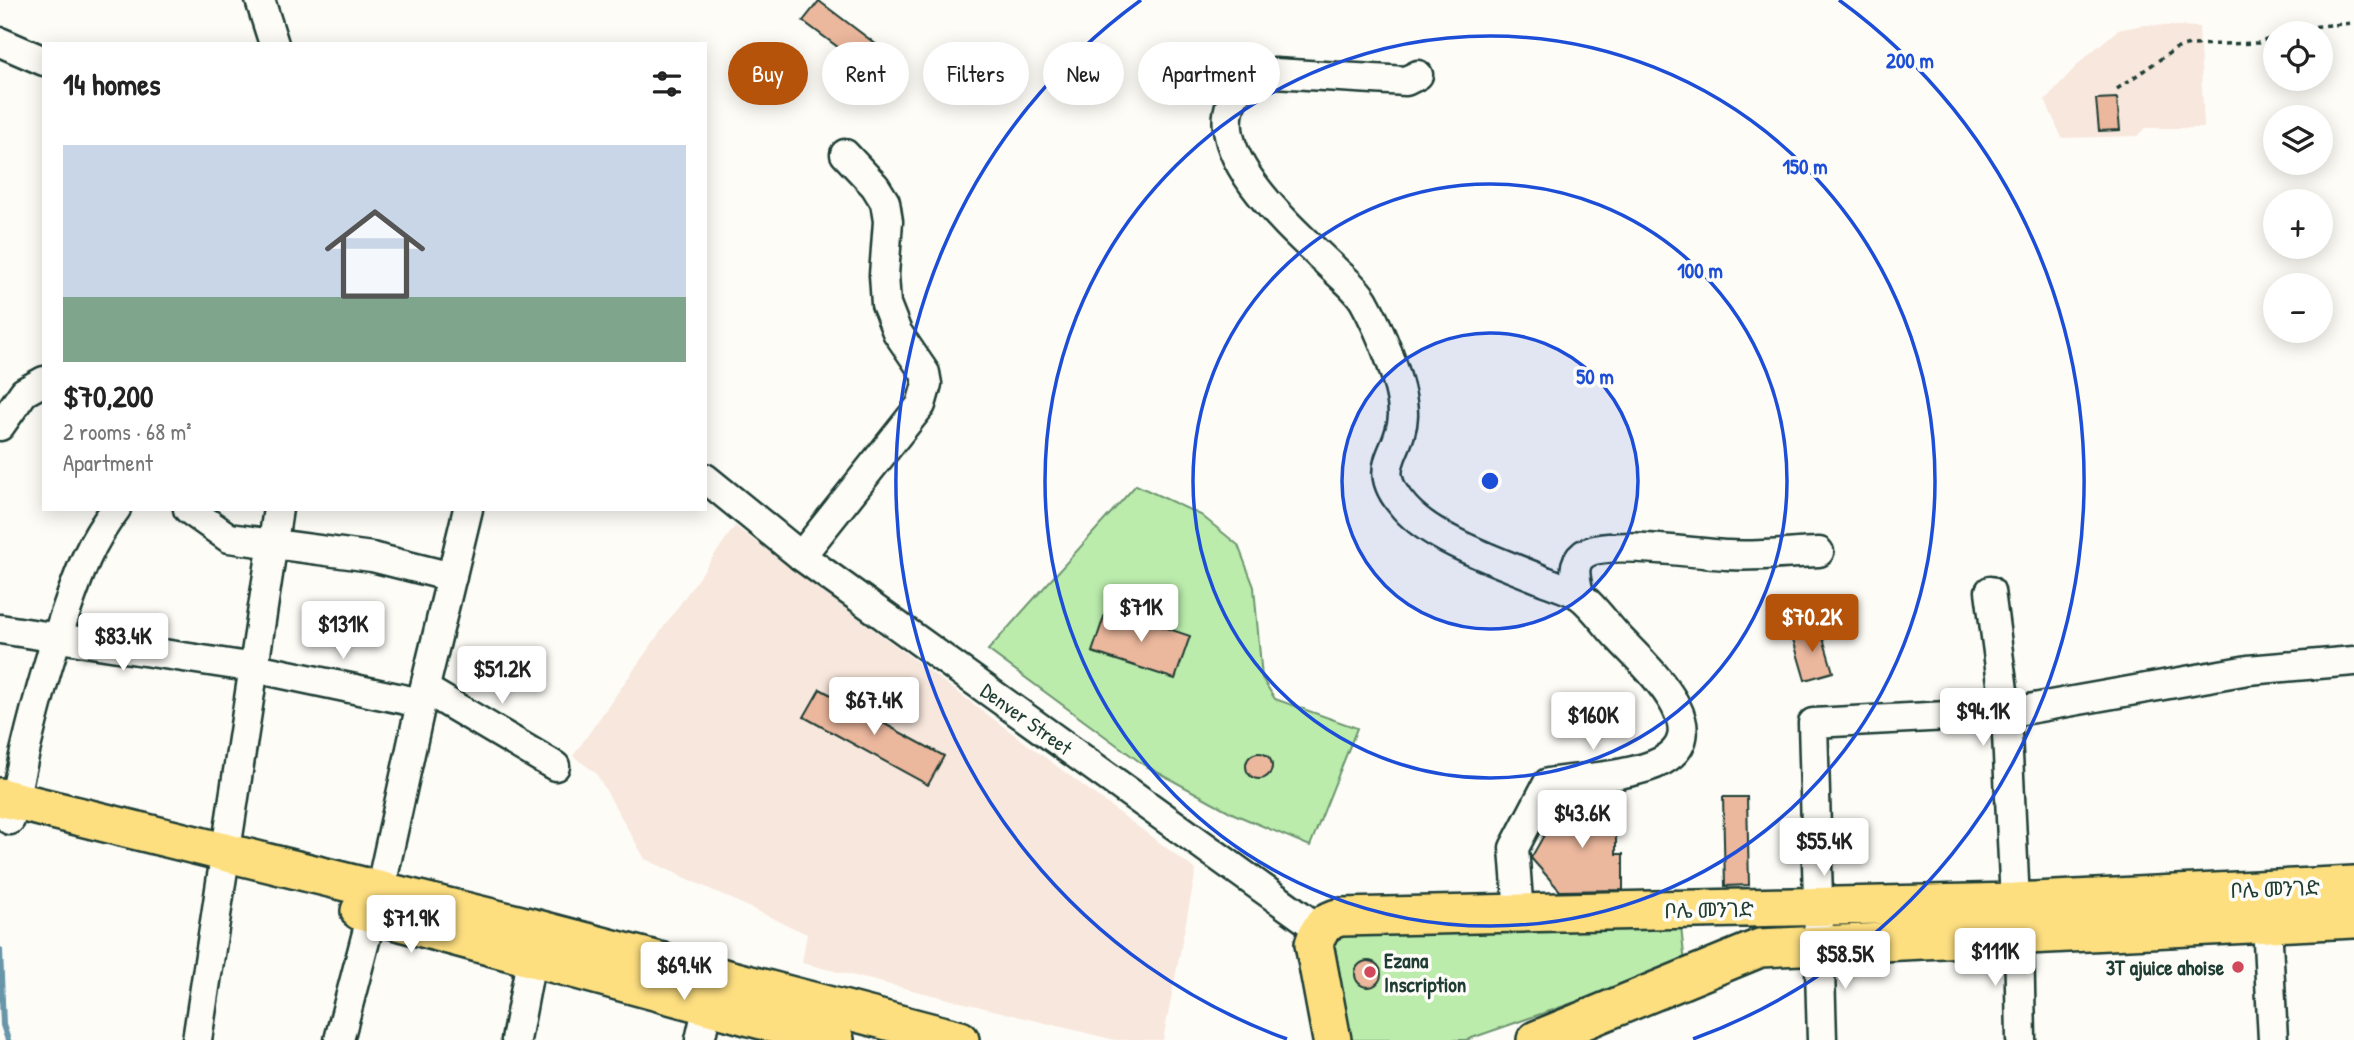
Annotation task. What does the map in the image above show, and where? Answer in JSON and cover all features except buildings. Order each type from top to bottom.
[{"type":"main road","points":[[6,809],[534,944],[708,1007],[835,1040]]},
{"type":"main road","name":"ቦሌ መንገድ","points":[[1693,976],[1760,947],[1818,944],[2017,918],[2266,905],[2354,885]]},
{"type":"main road","name":"ቦሌ መንገድ","points":[[2266,905],[2354,919]]},
{"type":"main road","name":"ቦሌ መንገድ","points":[[1319,929],[1329,920],[1341,917],[1818,907],[2017,918]]},
{"type":"main road","points":[[1536,1040],[1595,1029],[1693,976],[1718,953],[1719,937],[1713,922],[1687,910]]},
{"type":"main road","points":[[1319,929],[1314,944],[1332,1040]]},
{"type":"main road","points":[[708,1007],[960,1040]]},
{"type":"street","points":[[260,0],[273,42]]},
{"type":"street","points":[[0,41],[42,60]]},
{"type":"street","points":[[1418,75],[1406,81],[1275,73],[1256,75],[1236,90],[1228,111],[1229,138],[1245,174],[1280,217],[1362,297],[1378,328],[1401,394],[1401,432],[1392,448],[1387,475],[1391,490],[1398,500],[1406,510],[1443,537],[1579,595],[1671,693],[1680,715],[1682,735],[1676,750],[1664,760],[1642,769],[1548,783],[1514,848],[1519,914]]},
{"type":"street","points":[[801,556],[920,405],[927,384],[920,364],[897,332],[886,304],[884,275],[888,221],[885,202],[875,186],[845,154]]},
{"type":"street","points":[[0,426],[37,393]]},
{"type":"street","name":"Denver Street","points":[[707,480],[801,556],[1319,929]]},
{"type":"street","points":[[6,809],[57,637],[86,554],[115,511]]},
{"type":"street","points":[[191,511],[229,538],[372,557],[452,577]]},
{"type":"street","points":[[197,1040],[275,544],[278,511]]},
{"type":"street","points":[[339,1040],[376,902],[468,511]]},
{"type":"street","points":[[1579,595],[1575,570],[1577,562],[1590,550],[1626,547],[1729,556],[1819,552]]},
{"type":"street","points":[[1990,591],[2006,713],[2021,1040]]},
{"type":"street","points":[[0,629],[423,696],[555,766]]},
{"type":"street","points":[[1822,1040],[1813,723],[2006,713],[2248,670],[2354,661]]},
{"type":"street","points":[[2266,905],[2273,1040]]},
{"type":"street","points":[[516,1040],[534,944]]},
{"type":"path","points":[[2333,25],[2354,23]]},
{"type":"path","points":[[2117,89],[2175,49],[2190,45],[2263,41]]},
{"type":"shaded area","points":[[2143,25],[2199,27],[2204,128],[2145,128],[2137,136],[2062,138],[2045,100],[2083,59],[2118,30]]},
{"type":"shaded area","points":[[735,526],[1196,870],[1163,1040],[1115,1040],[802,963],[807,934],[645,859],[596,773],[573,756]]},
{"type":"green space","points":[[1136,485],[1201,515],[1238,545],[1254,587],[1262,678],[1275,699],[1357,728],[1310,846],[1234,814],[1144,765],[988,650]]},
{"type":"green space","points":[[1680,917],[1685,964],[1466,1040],[1351,1040],[1334,941],[1338,934]]},
{"type":"waterway","points":[[0,950],[3,1025],[8,1040]]},
{"type":"place","name":"3T ajuice ahoise","points":[[2238,967]]},
{"type":"place","name":"Ezana Inscription","points":[[1370,972]]}]
